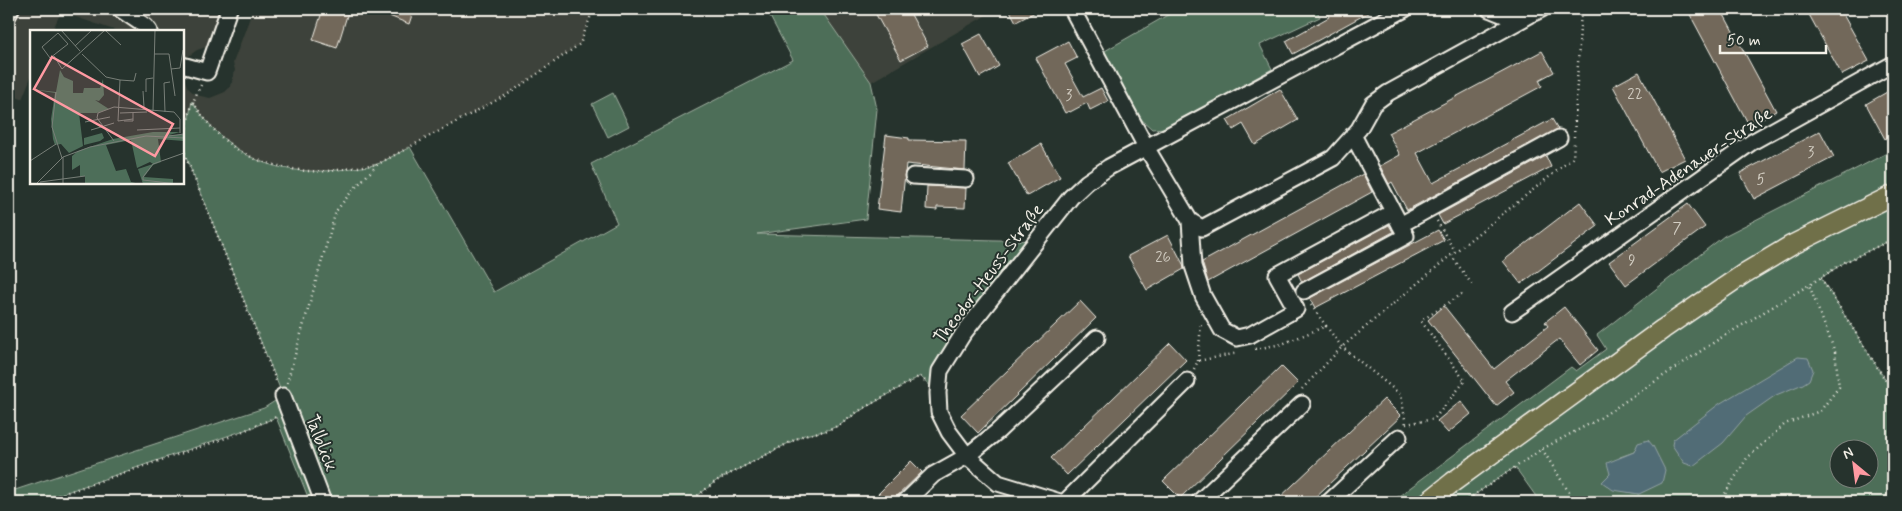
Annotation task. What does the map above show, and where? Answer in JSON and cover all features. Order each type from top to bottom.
[{"type":"main road","points":[[1428,502],[1634,350],[1745,273],[1792,245],[1893,194]]},
{"type":"street","points":[[9,14],[11,9]]},
{"type":"street","points":[[120,9],[148,30]]},
{"type":"street","points":[[184,66],[207,72],[229,9]]},
{"type":"street","points":[[1072,9],[1146,147],[1190,221],[1193,266],[1203,296],[1222,330],[1238,338],[1250,335],[1296,309],[1277,275],[1397,219],[1430,209],[1560,138]]},
{"type":"street","name":"Theodor-Heuss-Straße","points":[[1060,502],[998,483],[967,456],[949,432],[939,412],[940,371],[963,334],[1071,197],[1087,182],[1109,167],[1405,9]]},
{"type":"street","points":[[1489,9],[1511,19],[1536,12]]},
{"type":"street","points":[[1190,221],[1202,228],[1332,158],[1359,128],[1373,104],[1388,93],[1536,12]]},
{"type":"street","name":"Konrad-Adenauer-Straße","points":[[1512,312],[1752,142],[1893,64]]},
{"type":"street","points":[[1304,291],[1406,236],[1353,135]]},
{"type":"street","points":[[913,176],[966,179]]},
{"type":"street","points":[[905,502],[933,475],[967,456],[998,431],[1097,338]]},
{"type":"street","points":[[1065,502],[1187,381]]},
{"type":"street","name":"Talblick","points":[[283,396],[324,502]]},
{"type":"street","points":[[1199,502],[1300,405]]},
{"type":"street","points":[[1329,502],[1403,431]]},
{"type":"path","points":[[283,396],[336,210],[378,164],[510,93],[580,44],[595,9]]},
{"type":"path","points":[[1300,405],[1295,397],[1342,347],[1453,254],[1573,158],[1582,9]]},
{"type":"path","points":[[207,72],[192,101],[184,144],[185,155],[283,396]]},
{"type":"path","points":[[192,101],[203,117],[236,150],[256,160],[302,171],[326,171],[378,164]]},
{"type":"path","points":[[1430,209],[1453,254],[1473,286]]},
{"type":"path","points":[[1464,502],[1542,449],[1596,420],[1719,339],[1845,262],[1893,239]]},
{"type":"path","points":[[1821,278],[1893,392]]},
{"type":"path","points":[[1720,502],[1747,458],[1785,424],[1820,410],[1838,386],[1835,352],[1809,285]]},
{"type":"path","points":[[1304,291],[1313,309],[1342,347],[1402,395],[1403,431],[1434,419],[1465,381],[1421,321],[1462,294]]},
{"type":"path","points":[[1187,381],[1198,361],[1203,296]]},
{"type":"path","points":[[1254,349],[1282,344],[1326,326]]},
{"type":"path","points":[[1198,361],[1245,351]]},
{"type":"path","points":[[690,502],[716,481],[804,435],[825,431],[840,425],[858,412],[920,376],[938,393]]},
{"type":"path","points":[[39,502],[229,437],[289,411]]},
{"type":"path","points":[[1542,449],[1575,502]]},
{"type":"shaded area","points":[[9,9],[229,9],[215,47],[197,50],[190,55],[184,68],[184,30],[114,30],[61,12],[52,30],[30,30],[30,79],[22,99],[9,95]]},
{"type":"shaded area","points":[[253,9],[595,9],[580,44],[510,93],[378,164],[326,171],[302,171],[256,160],[236,150],[203,117],[193,102],[184,143],[184,79],[188,88],[196,95],[210,98],[225,92],[231,86],[235,70],[233,63]]},
{"type":"shaded area","points":[[820,9],[997,9],[871,82]]},
{"type":"green space","points":[[766,9],[820,9],[871,82],[877,109],[866,219],[757,234],[1037,241],[963,334],[938,393],[920,376],[858,412],[840,425],[825,431],[804,435],[716,481],[696,497],[701,502],[310,502],[276,417],[256,426],[38,502],[9,502],[9,492],[264,408],[283,396],[185,155],[184,143],[192,101],[207,121],[239,150],[277,167],[321,171],[368,166],[380,163],[410,147],[494,292],[617,223],[591,164],[793,60]]},
{"type":"green space","points":[[1178,9],[1316,9],[1320,17],[1260,45],[1272,69],[1166,128],[1152,129],[1142,120],[1103,52]]},
{"type":"green space","points":[[613,93],[629,126],[608,137],[592,104]]},
{"type":"green space","points":[[1893,150],[1893,239],[1845,262],[1821,278],[1893,392],[1893,502],[1540,502],[1515,467],[1464,502],[1391,502],[1571,367],[1576,371],[1606,349],[1597,335],[1724,236]],"holes":[[[1634,452],[1639,494],[1602,482],[1610,474],[1620,457]]]},
{"type":"water","points":[[1798,357],[1808,358],[1813,370],[1809,380],[1776,395],[1746,416],[1723,443],[1693,466],[1684,463],[1672,445],[1673,440],[1719,404]]},
{"type":"water","points":[[1648,440],[1665,470],[1662,483],[1639,494],[1613,490],[1602,482],[1610,474],[1607,463],[1634,452],[1638,443]]},
{"type":"building","points":[[323,9],[349,9],[337,48],[313,40]]},
{"type":"building","points":[[372,9],[414,9],[409,24]]},
{"type":"building","points":[[873,9],[908,9],[928,46],[901,60]]},
{"type":"building","points":[[1009,9],[1041,9],[1016,22]]},
{"type":"building","points":[[1325,9],[1375,9],[1293,54],[1286,41],[1329,17]]},
{"type":"building","points":[[1687,9],[1721,9],[1776,111],[1749,125]]},
{"type":"building","points":[[1806,9],[1840,9],[1869,61],[1842,75]]},
{"type":"building","points":[[981,34],[999,66],[980,77],[962,44]]},
{"type":"building","points":[[1068,41],[1077,58],[1065,64],[1083,97],[1101,88],[1108,101],[1090,110],[1087,103],[1065,113],[1036,58]]},
{"type":"building","points":[[1542,51],[1554,72],[1539,80],[1542,86],[1417,153],[1433,183],[1552,119],[1558,129],[1407,210],[1392,182],[1389,184],[1380,166],[1400,155],[1388,133]]},
{"type":"building","points":[[1639,72],[1685,159],[1659,172],[1613,86]]},
{"type":"building","points":[[1280,89],[1298,120],[1255,145],[1243,124],[1233,130],[1227,120]]},
{"type":"building","points":[[1887,92],[1893,103],[1893,134],[1885,139],[1866,104]]},
{"type":"building","points":[[1820,131],[1834,157],[1754,199],[1740,173]]},
{"type":"building","points":[[886,135],[909,138],[909,140],[966,141],[965,170],[906,164],[901,212],[877,209]]},
{"type":"building","points":[[1041,144],[1060,177],[1027,196],[1008,163]]},
{"type":"building","points":[[1546,156],[1551,167],[1443,224],[1438,215]]},
{"type":"building","points":[[1363,174],[1372,192],[1208,282],[1202,262]]},
{"type":"building","points":[[927,186],[966,188],[965,208],[937,207],[937,210],[926,209]]},
{"type":"building","points":[[1580,202],[1598,226],[1521,284],[1503,261]]},
{"type":"building","points":[[1688,204],[1705,227],[1626,285],[1609,262]]},
{"type":"building","points":[[1389,225],[1393,232],[1302,282],[1298,274]]},
{"type":"building","points":[[1438,230],[1444,240],[1315,308],[1310,298]]},
{"type":"building","points":[[1168,235],[1184,269],[1147,290],[1128,256]]},
{"type":"building","points":[[1080,301],[1096,318],[978,433],[961,415]]},
{"type":"building","points":[[1444,306],[1494,369],[1548,326],[1545,322],[1564,307],[1598,350],[1580,365],[1559,339],[1505,381],[1514,392],[1496,406],[1428,320]]},
{"type":"building","points":[[1170,343],[1186,360],[1067,475],[1051,458]]},
{"type":"building","points":[[1281,366],[1298,383],[1180,498],[1163,481]]},
{"type":"building","points":[[1384,399],[1401,416],[1310,502],[1275,502]]},
{"type":"building","points":[[1461,401],[1471,414],[1448,433],[1437,421]]},
{"type":"building","points":[[911,461],[922,472],[891,502],[870,502]]}]
